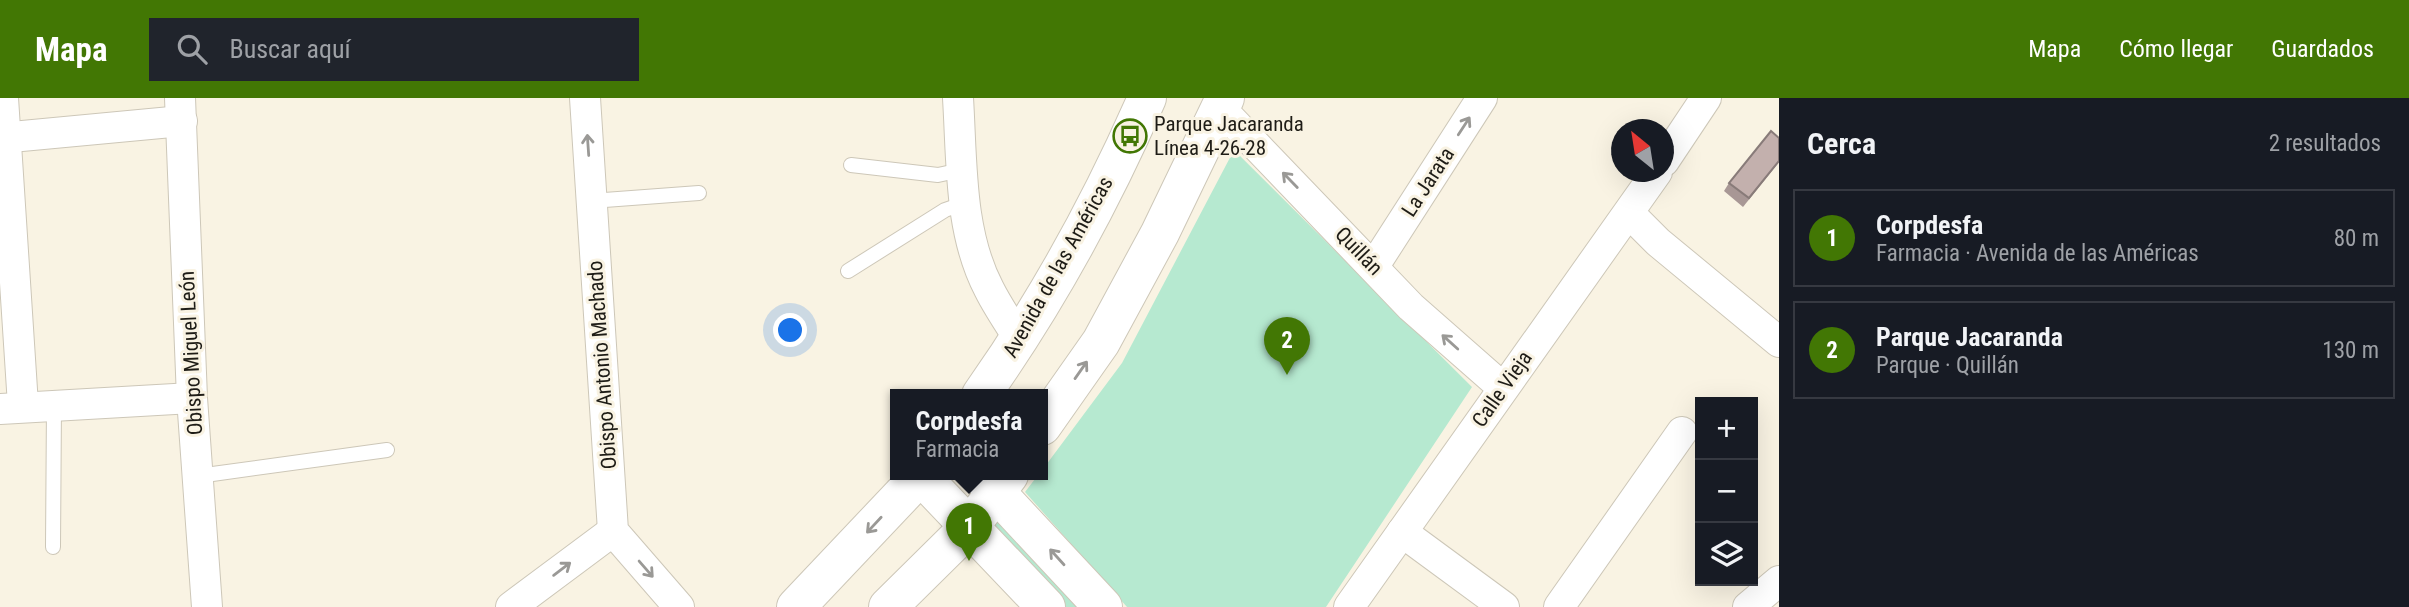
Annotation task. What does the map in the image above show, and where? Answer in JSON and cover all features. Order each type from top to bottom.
[{"type":"main road","name":"Avenida de las Américas","points":[[985,389],[1020,340],[1118,159],[1147,98]]},
{"type":"main road","points":[[1048,417],[1101,342],[1160,233],[1223,104]]},
{"type":"main road","points":[[796,607],[916,480]]},
{"type":"main road","points":[[926,480],[1046,607]]},
{"type":"main road","points":[[888,607],[971,526],[995,481],[1103,607]]},
{"type":"street","points":[[3,98],[2,138],[12,407],[192,398]]},
{"type":"street","name":"Obispo Antonio Machado","points":[[585,98],[613,531]]},
{"type":"street","points":[[958,98],[961,170],[971,236],[988,288],[1020,340]]},
{"type":"street","name":"La Jarata","points":[[1374,266],[1482,98]]},
{"type":"street","points":[[1674,146],[1706,98]]},
{"type":"street","name":"Quillán","points":[[1223,104],[1411,307],[1502,387]]},
{"type":"street","points":[[2,138],[181,110]]},
{"type":"street","name":"Obispo Miguel León","points":[[181,110],[192,398],[207,607]]},
{"type":"street","name":"Calle Vieja","points":[[1349,607],[1502,387],[1650,182]]},
{"type":"street","points":[[1629,213],[1658,242],[1779,342]]},
{"type":"street","points":[[1559,607],[1682,432]]},
{"type":"street","points":[[511,607],[613,531],[679,607]]},
{"type":"street","points":[[1402,532],[1504,607]]},
{"type":"street","points":[[1748,607],[1779,581]]},
{"type":"lane","points":[[851,165],[938,175],[961,170]]},
{"type":"lane","points":[[591,201],[699,193]]},
{"type":"lane","points":[[848,271],[945,210],[965,203]]},
{"type":"lane","points":[[52,547],[54,404]]},
{"type":"lane","points":[[198,476],[387,450]]},
{"type":"green space","points":[[1234,150],[1472,387],[1326,607],[1127,607],[1025,492],[1034,480],[1048,480],[1048,462],[1122,363]]},
{"type":"green space","points":[[1000,512],[1090,607],[1055,607],[984,531]]},
{"type":"building","points":[[1771,131],[1779,138],[1779,161],[1749,198],[1729,183]]},
{"type":"place","name":"Parque Jacaranda Línea 4-26-28","points":[[1130,136]]},
{"type":"place","name":"Parque Jacaranda","points":[[1287,375]]},
{"type":"place","name":"Corpdesfa","points":[[969,561]]}]
